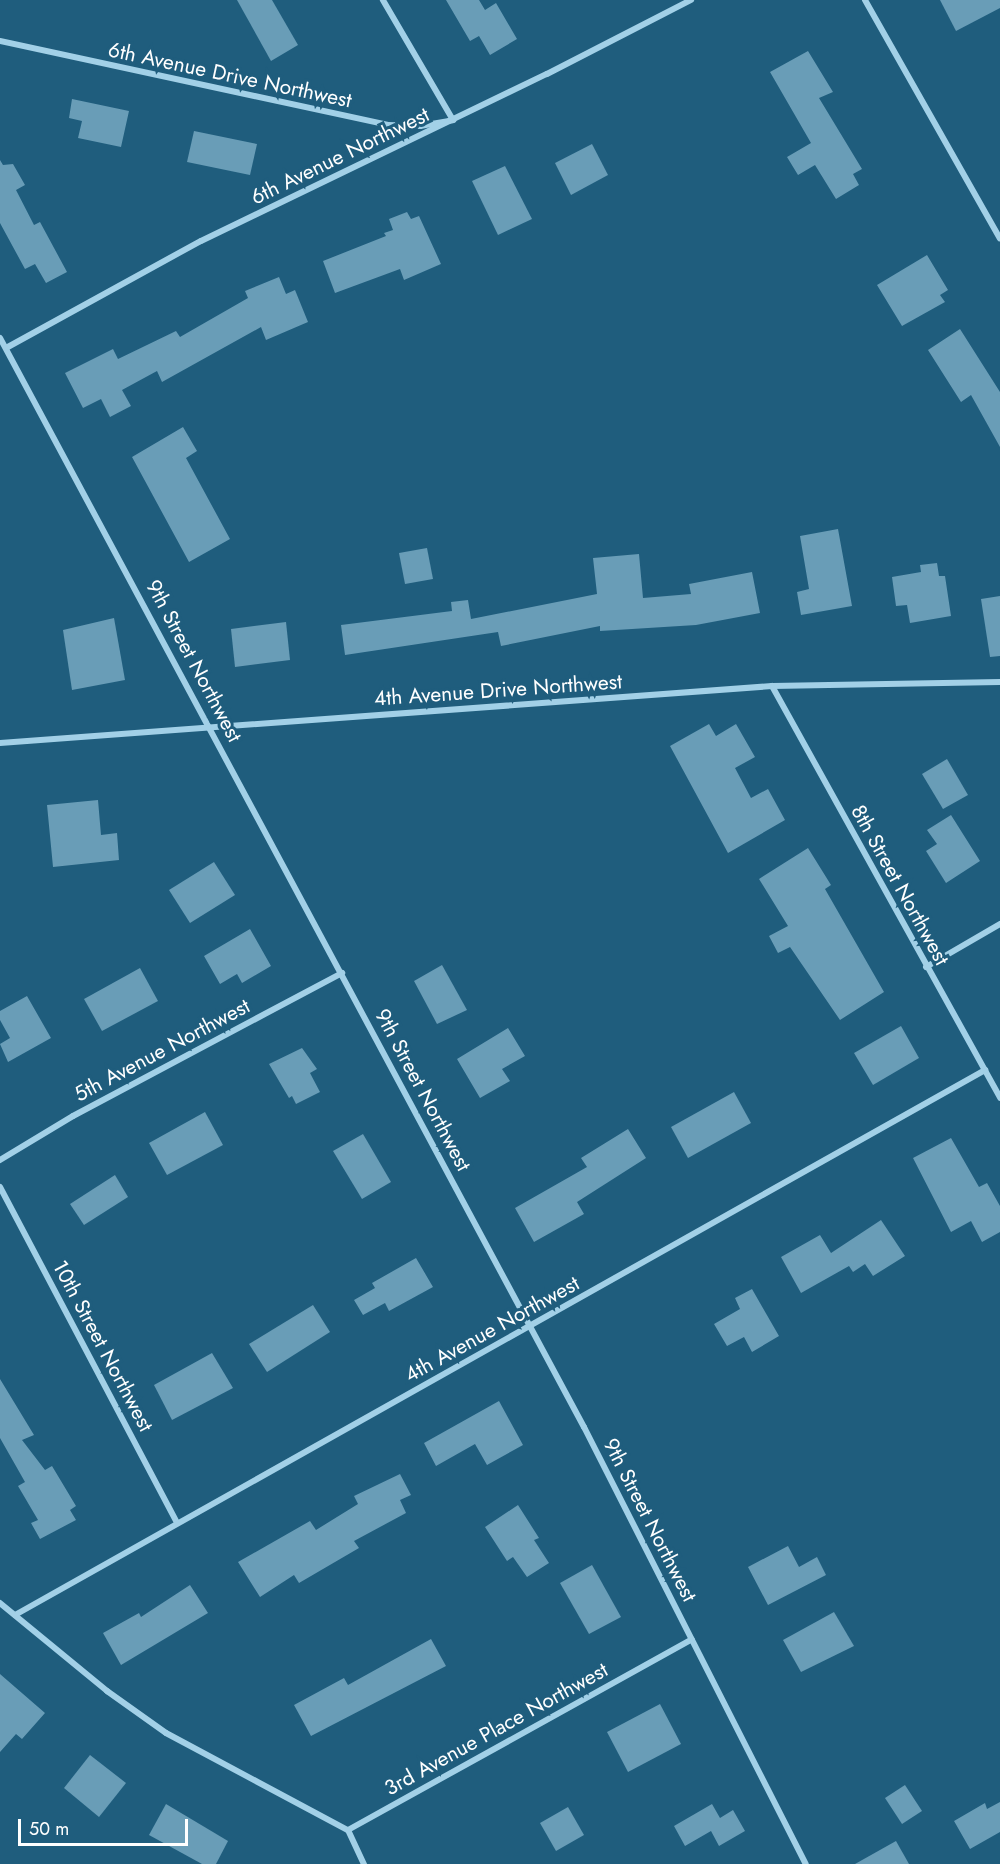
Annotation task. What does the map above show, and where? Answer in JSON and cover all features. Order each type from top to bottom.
[{"type":"street","points":[[383,0],[453,120]]},
{"type":"street","name":"6th Avenue Northwest","points":[[6,348],[201,241],[453,120],[691,0]]},
{"type":"street","points":[[865,0],[1000,239]]},
{"type":"street","name":"6th Avenue Drive Northwest","points":[[0,41],[388,125],[420,126],[453,120]]},
{"type":"street","name":"9th Street Northwest","points":[[0,338],[212,729],[531,1328],[806,1864]]},
{"type":"street","name":"4th Avenue Drive Northwest","points":[[0,743],[772,686],[1000,682]]},
{"type":"street","name":"8th Street Northwest","points":[[772,686],[1000,1098]]},
{"type":"street","points":[[926,967],[1000,924]]},
{"type":"street","name":"5th Avenue Northwest","points":[[0,1160],[73,1116],[342,973]]},
{"type":"street","name":"4th Avenue Northwest","points":[[15,1615],[176,1521],[531,1328],[985,1070]]},
{"type":"street","name":"10th Street Northwest","points":[[0,1186],[176,1521]]},
{"type":"street","points":[[0,1603],[107,1691],[166,1733],[245,1778],[348,1830],[364,1864]]},
{"type":"street","name":"3rd Avenue Place Northwest","points":[[348,1830],[692,1639]]},
{"type":"building","points":[[237,0],[272,0],[298,45],[271,61]]},
{"type":"building","points":[[446,0],[479,0],[485,10],[496,3],[517,39],[490,55],[479,36],[470,41]]},
{"type":"building","points":[[940,0],[1000,0],[1000,8],[956,31]]},
{"type":"building","points":[[808,51],[833,92],[819,98],[862,169],[853,174],[859,185],[836,199],[815,165],[798,175],[787,157],[811,143],[770,72]]},
{"type":"building","points":[[72,99],[129,111],[121,147],[78,138],[82,121],[69,118]]},
{"type":"building","points":[[194,131],[257,144],[250,175],[187,162]]},
{"type":"building","points":[[592,144],[608,175],[571,195],[555,163]]},
{"type":"building","points":[[0,160],[3,165],[13,164],[25,185],[16,190],[34,225],[40,222],[67,272],[46,283],[35,264],[25,269],[0,223]]},
{"type":"building","points":[[505,166],[532,219],[498,235],[472,181]]},
{"type":"building","points":[[407,212],[411,219],[419,216],[441,264],[404,280],[400,269],[335,293],[323,261],[386,236],[384,233],[393,230],[389,219]]},
{"type":"building","points":[[927,255],[948,290],[940,295],[945,302],[902,326],[877,285]]},
{"type":"building","points":[[279,277],[286,294],[295,290],[308,322],[266,340],[261,327],[162,382],[157,371],[122,390],[131,406],[110,417],[101,399],[83,408],[65,373],[113,349],[118,359],[176,331],[180,337],[248,298],[245,291]]},
{"type":"building","points":[[960,329],[1000,392],[1000,447],[971,395],[961,402],[928,350]]},
{"type":"building","points":[[183,427],[197,451],[186,458],[230,539],[189,562],[132,457]]},
{"type":"building","points":[[838,529],[852,606],[801,615],[797,592],[809,589],[800,536]]},
{"type":"building","points":[[427,548],[433,579],[405,584],[399,553]]},
{"type":"building","points":[[639,554],[643,598],[691,594],[689,584],[752,572],[760,613],[696,625],[600,631],[600,626],[501,646],[498,632],[345,655],[341,625],[452,611],[451,602],[468,600],[471,619],[597,594],[593,558]]},
{"type":"building","points":[[937,563],[939,576],[945,576],[951,616],[910,623],[907,605],[896,606],[892,577],[921,572],[920,565]]},
{"type":"building","points":[[1000,596],[1000,656],[990,657],[981,599]]},
{"type":"building","points":[[114,618],[125,680],[72,690],[63,630]]},
{"type":"building","points":[[286,622],[290,660],[235,667],[231,629]]},
{"type":"building","points":[[709,724],[716,736],[736,724],[755,757],[735,768],[751,798],[768,789],[785,820],[728,853],[670,746]]},
{"type":"building","points":[[947,759],[968,795],[943,809],[922,774]]},
{"type":"building","points":[[98,800],[101,835],[117,833],[119,860],[53,867],[47,805]]},
{"type":"building","points":[[951,815],[980,861],[946,883],[926,851],[937,844],[927,830]]},
{"type":"building","points":[[808,848],[831,885],[825,889],[884,992],[840,1020],[790,947],[778,953],[769,936],[788,926],[759,879]]},
{"type":"building","points":[[214,862],[235,895],[190,923],[169,890]]},
{"type":"building","points":[[250,929],[271,966],[242,983],[237,974],[220,984],[204,956]]},
{"type":"building","points":[[442,965],[467,1010],[437,1024],[414,981]]},
{"type":"building","points":[[140,968],[158,1001],[102,1031],[84,999]]},
{"type":"building","points":[[27,996],[51,1038],[8,1062],[0,1044],[10,1038],[0,1020],[0,1011]]},
{"type":"building","points":[[901,1026],[919,1058],[873,1085],[854,1053]]},
{"type":"building","points":[[508,1028],[525,1056],[502,1069],[510,1081],[480,1098],[457,1059]]},
{"type":"building","points":[[302,1048],[317,1069],[310,1073],[320,1092],[296,1104],[292,1096],[289,1098],[269,1064]]},
{"type":"building","points":[[734,1092],[751,1123],[688,1158],[671,1127]]},
{"type":"building","points":[[205,1112],[223,1145],[167,1175],[149,1143]]},
{"type":"building","points":[[628,1129],[646,1158],[577,1202],[584,1214],[534,1242],[515,1208],[587,1167],[581,1158]]},
{"type":"building","points":[[363,1134],[391,1182],[362,1199],[333,1151]]},
{"type":"building","points":[[951,1138],[979,1187],[987,1183],[1000,1206],[1000,1232],[982,1242],[971,1221],[951,1232],[913,1158]]},
{"type":"building","points":[[115,1175],[128,1197],[84,1225],[70,1204]]},
{"type":"building","points":[[881,1220],[905,1256],[873,1276],[865,1264],[853,1272],[849,1266],[801,1293],[781,1257],[820,1235],[831,1253]]},
{"type":"building","points":[[416,1258],[433,1287],[389,1311],[385,1303],[363,1315],[354,1300],[375,1288],[372,1283]]},
{"type":"building","points":[[752,1289],[779,1336],[752,1352],[744,1337],[727,1346],[714,1324],[740,1309],[735,1298]]},
{"type":"building","points":[[313,1305],[330,1332],[267,1372],[249,1344]]},
{"type":"building","points":[[212,1353],[233,1388],[172,1420],[154,1385]]},
{"type":"building","points":[[0,1379],[34,1435],[22,1440],[45,1470],[52,1466],[76,1506],[70,1510],[76,1520],[40,1539],[31,1523],[38,1520],[18,1486],[25,1482],[0,1438]]},
{"type":"building","points":[[499,1401],[523,1445],[487,1465],[475,1444],[436,1466],[424,1443]]},
{"type":"building","points":[[400,1474],[411,1495],[400,1500],[406,1513],[354,1541],[359,1548],[299,1583],[294,1575],[260,1597],[238,1562],[310,1521],[316,1530],[358,1504],[354,1496]]},
{"type":"building","points":[[518,1505],[539,1538],[534,1540],[549,1563],[527,1577],[513,1557],[507,1561],[485,1527]]},
{"type":"building","points":[[788,1546],[799,1567],[817,1557],[826,1575],[768,1605],[748,1567]]},
{"type":"building","points":[[592,1565],[621,1617],[589,1634],[560,1583]]},
{"type":"building","points":[[190,1585],[208,1613],[121,1665],[103,1633],[139,1613],[141,1617]]},
{"type":"building","points":[[834,1612],[854,1646],[801,1672],[783,1640]]},
{"type":"building","points":[[431,1639],[446,1666],[311,1736],[294,1705],[344,1678],[348,1685]]},
{"type":"building","points":[[0,1674],[45,1713],[22,1739],[16,1734],[0,1752]]},
{"type":"building","points":[[660,1704],[681,1744],[628,1772],[607,1732]]},
{"type":"building","points":[[90,1755],[126,1783],[99,1817],[64,1788]]},
{"type":"building","points":[[905,1785],[922,1811],[902,1824],[885,1798]]},
{"type":"building","points":[[1000,1802],[1000,1832],[970,1849],[954,1821],[985,1803],[987,1809]]},
{"type":"building","points":[[166,1804],[228,1841],[216,1864],[202,1864],[149,1835]]},
{"type":"building","points":[[712,1804],[720,1818],[733,1810],[745,1831],[719,1846],[711,1831],[685,1846],[674,1826]]},
{"type":"building","points":[[568,1807],[584,1835],[556,1851],[540,1823]]},
{"type":"building","points":[[896,1841],[909,1864],[855,1864]]}]
